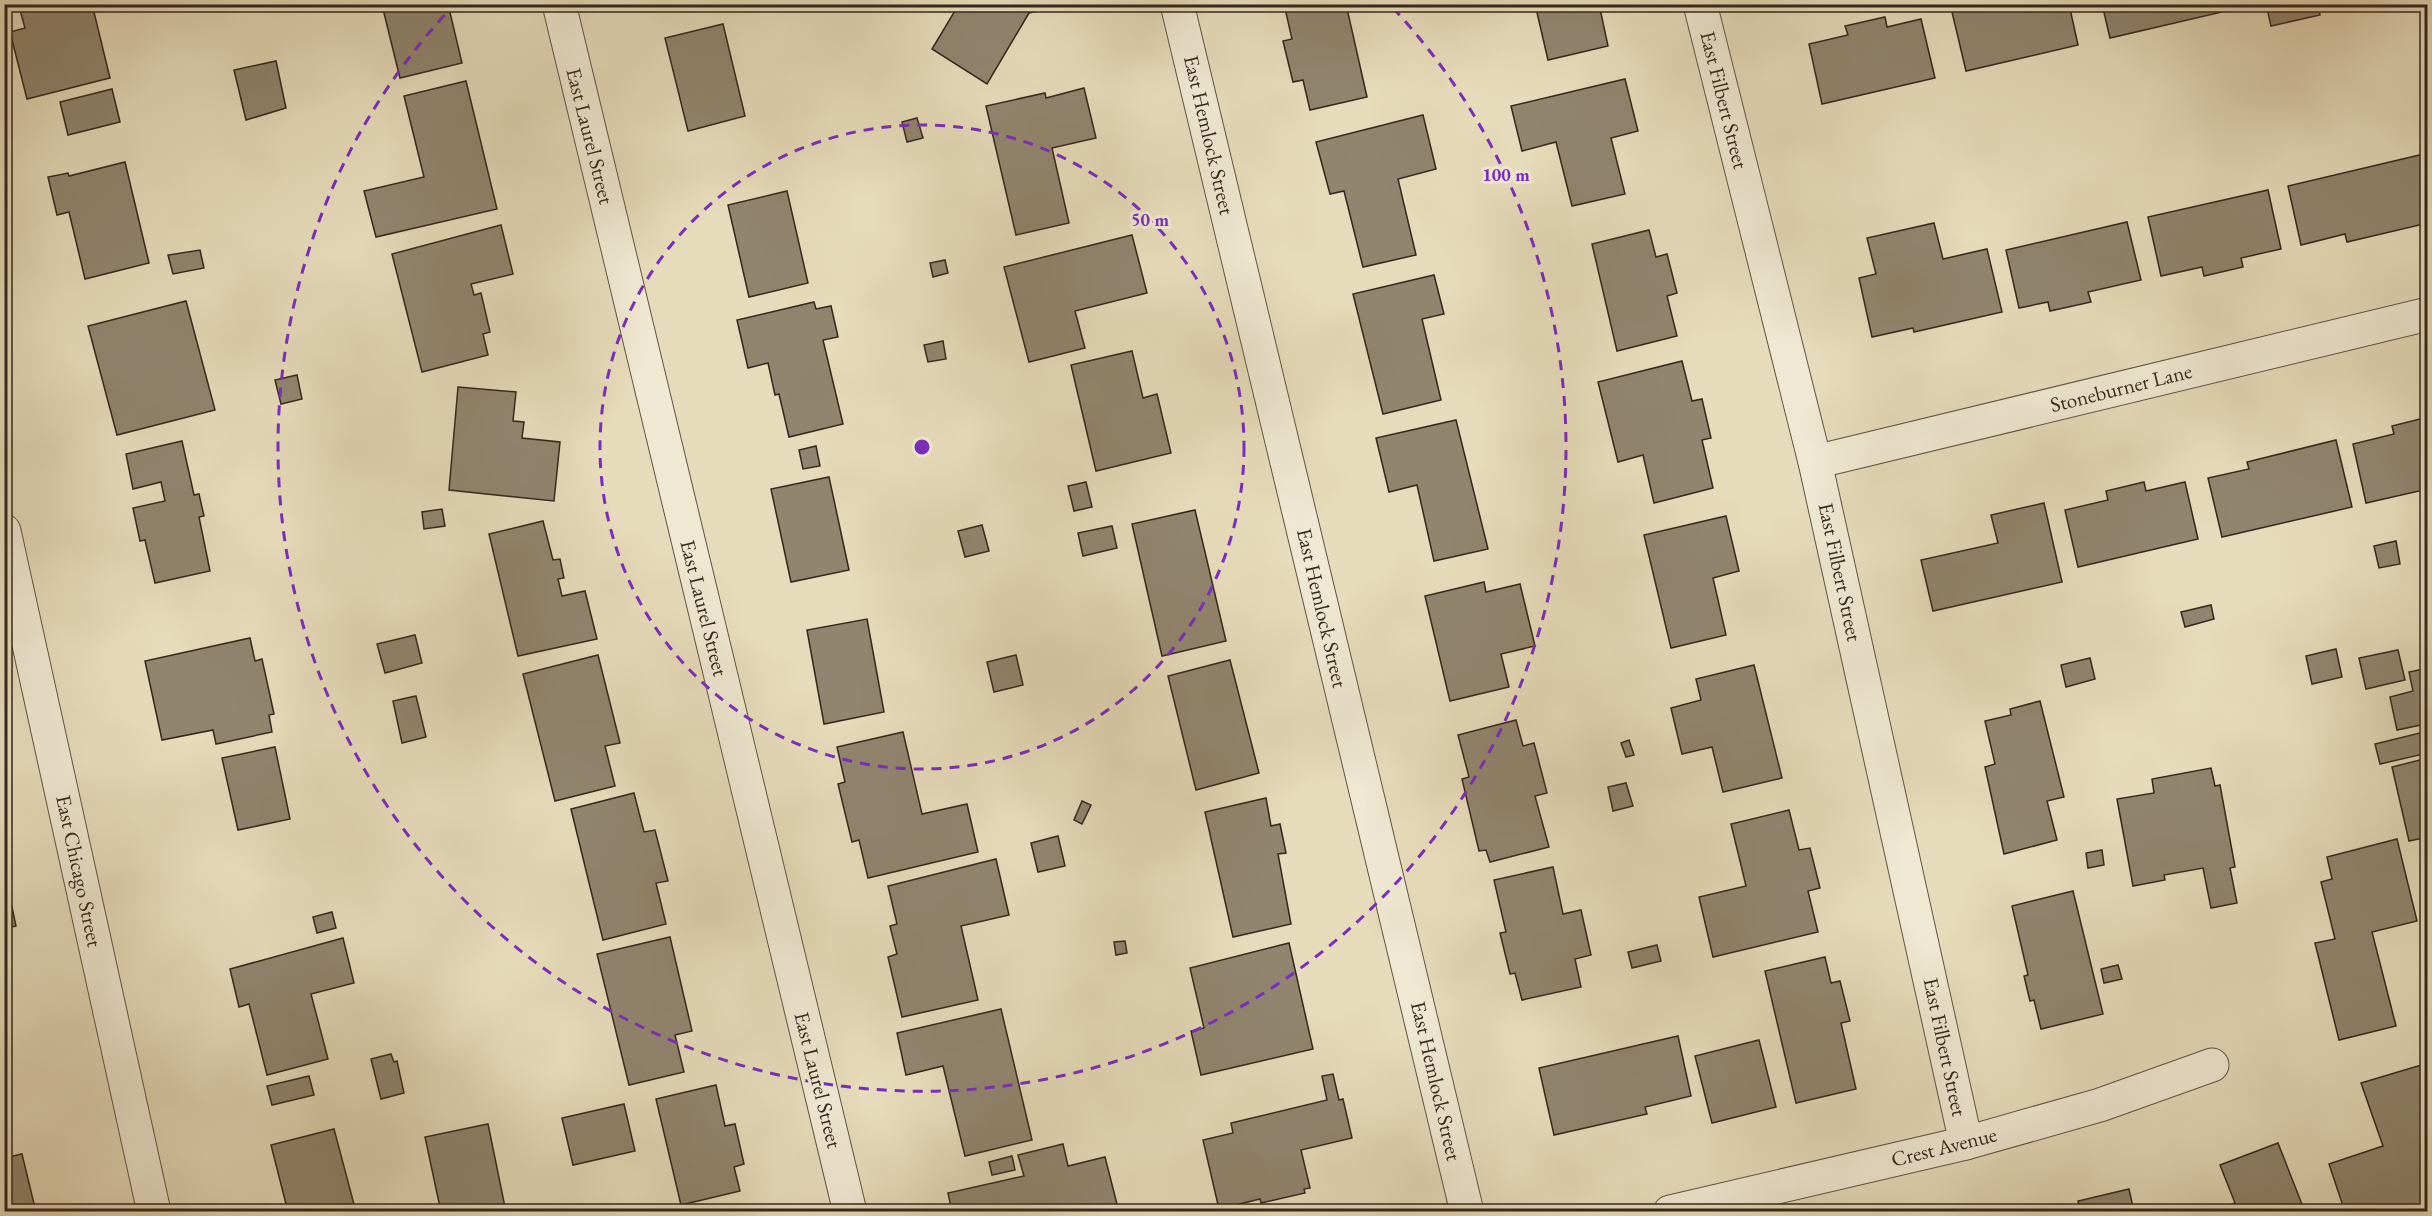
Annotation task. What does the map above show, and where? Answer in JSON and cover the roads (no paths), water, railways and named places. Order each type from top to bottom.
[{"type":"street","name":"East Laurel Street","points":[[559,4],[850,1212]]},
{"type":"street","name":"East Hemlock Street","points":[[1178,4],[1467,1212]]},
{"type":"street","name":"East Filbert Street","points":[[1700,4],[1815,462],[1966,1143]]},
{"type":"street","name":"Stoneburner Lane","points":[[1815,462],[2427,314]]},
{"type":"street","name":"East Chicago Street","points":[[4,531],[154,1212]]},
{"type":"street","name":"Crest Avenue","points":[[1670,1212],[1966,1143],[2100,1105],[2212,1065]]}]
